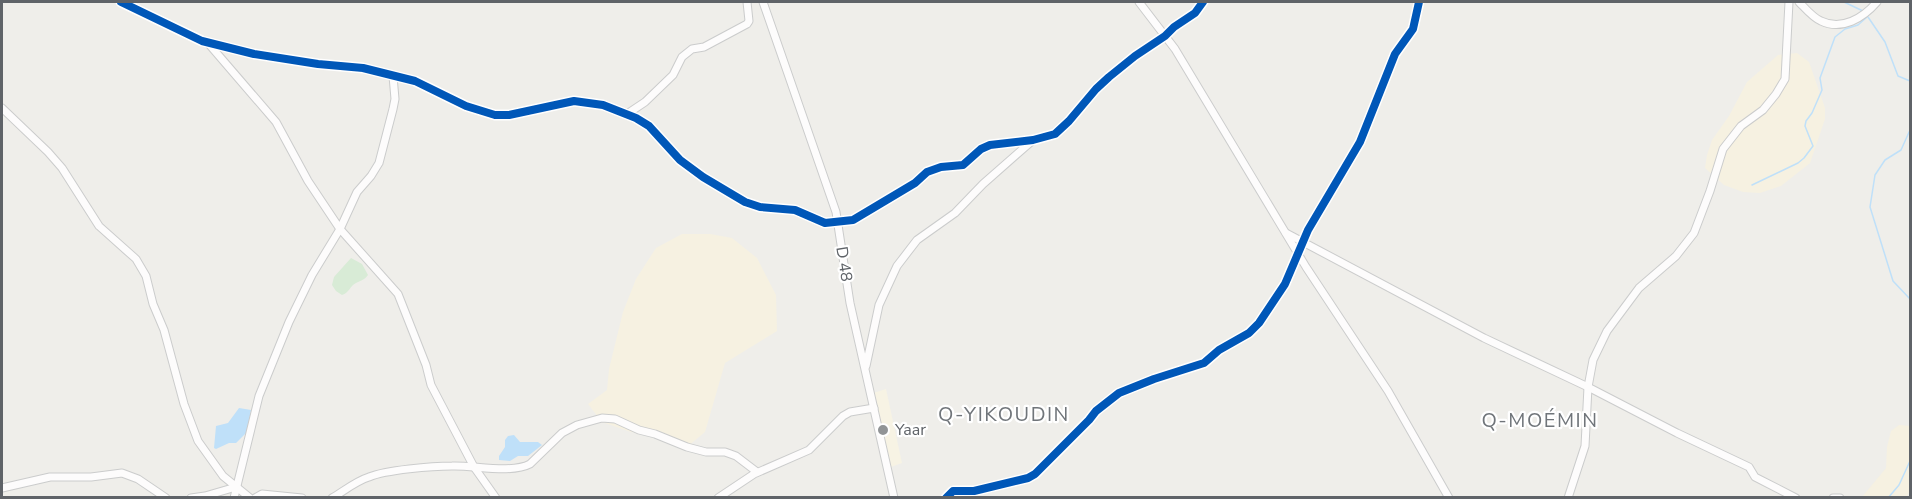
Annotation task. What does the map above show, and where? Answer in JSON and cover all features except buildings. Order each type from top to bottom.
[{"type":"street","points":[[121,2],[208,42],[254,54],[363,68],[415,81],[466,106],[495,115],[509,115],[574,101],[603,105],[649,126],[680,160],[745,202],[760,207],[795,210],[825,223],[853,220],[915,183],[927,172],[941,167],[963,165],[981,149],[990,145],[1033,140],[1054,134],[1070,121],[1109,77],[1195,13],[1203,2]]},
{"type":"street","points":[[627,114],[645,102],[673,75],[682,57],[692,49],[704,47],[747,24],[749,21],[747,2]]},
{"type":"street","name":"D 48","points":[[763,2],[829,191],[837,222],[850,303],[894,498]]},
{"type":"street","points":[[1139,2],[1200,88],[1285,233],[1388,391],[1449,498]]},
{"type":"street","points":[[946,498],[953,490],[974,491],[1028,478],[1053,458],[1096,411],[1119,393],[1204,363],[1219,350],[1249,333],[1259,323],[1280,292],[1299,255],[1308,231],[1360,142],[1395,54],[1413,29],[1419,2]]},
{"type":"street","points":[[1568,498],[1585,446],[1588,387],[1593,360],[1607,331],[1639,288],[1676,256],[1694,233],[1723,149],[1741,126],[1763,110],[1785,79],[1789,2]]},
{"type":"street","points":[[1799,2],[1819,21],[1840,25],[1852,22],[1865,14],[1877,2]]},
{"type":"street","points":[[208,42],[276,122],[308,181],[340,229],[398,294],[426,365],[431,385],[474,467],[496,498]]},
{"type":"street","points":[[234,498],[257,403],[289,322],[312,274],[340,229],[357,192],[379,163],[395,99],[393,76]]},
{"type":"street","points":[[2,108],[62,168],[99,226],[136,259],[146,276],[153,304],[164,330],[184,404],[198,441],[223,476],[250,498]]},
{"type":"street","points":[[865,369],[879,304],[897,266],[917,240],[955,213],[983,184],[1033,140]]},
{"type":"street","points":[[1285,233],[1484,338],[1749,467],[1755,477],[1796,498]]},
{"type":"street","points":[[718,498],[757,472],[809,450],[843,416],[850,412],[874,408]]},
{"type":"street","points":[[332,498],[369,476],[452,466],[500,468],[526,466],[562,433],[578,425],[602,418],[615,418],[639,430],[687,447],[706,452],[725,452],[736,456],[757,472]]},
{"type":"street","points":[[2,488],[50,477],[91,477],[122,473],[138,478],[166,498]]},
{"type":"street","points":[[191,498],[236,486]]},
{"type":"street","points":[[255,498],[262,494],[302,498]]},
{"type":"street","points":[[1833,498],[1840,498]]},
{"type":"shaded area","points":[[886,389],[902,463],[888,468],[870,394]]},
{"type":"green space","points":[[351,258],[362,264],[368,275],[342,295],[332,285],[334,277]]},
{"type":"sand","points":[[1797,53],[1809,62],[1825,108],[1825,119],[1810,163],[1781,186],[1760,193],[1743,192],[1724,185],[1705,168],[1712,140],[1729,116],[1747,82],[1778,55]]},
{"type":"sand","points":[[682,234],[710,234],[732,238],[757,258],[776,295],[777,331],[725,363],[705,432],[687,447],[655,434],[631,432],[602,422],[588,404],[607,390],[609,369],[623,312],[636,279],[656,248]]},
{"type":"sand","points":[[1899,425],[1910,426],[1910,490],[1907,497],[1862,497],[1886,468],[1887,447],[1891,431]]},
{"type":"water","points":[[239,408],[251,410],[247,432],[236,443],[214,448],[216,426],[228,423]]},
{"type":"water","points":[[514,435],[520,442],[538,442],[542,445],[528,456],[518,456],[510,461],[499,460],[505,447],[505,440],[508,436]]},
{"type":"waterway","points":[[1844,2],[1863,11]]},
{"type":"waterway","points":[[1752,185],[1798,163],[1813,146],[1805,126],[1806,121],[1822,90],[1820,78],[1835,37],[1845,29],[1858,25],[1867,17]]},
{"type":"waterway","points":[[1868,17],[1885,42],[1898,76],[1910,81]]},
{"type":"waterway","points":[[1910,130],[1901,150],[1885,160],[1875,175],[1870,207],[1893,281],[1910,299]]},
{"type":"waterway","points":[[1888,498],[1899,485],[1910,461]]},
{"type":"cycle path","points":[[121,2],[202,41],[254,54],[363,68],[415,81],[466,106],[495,115],[509,115],[574,101],[603,105],[636,118],[649,126],[680,160],[745,202],[760,207],[795,210],[825,223],[853,220],[915,183],[927,172],[941,167],[963,165],[981,149],[990,145],[1033,140],[1055,134],[1109,77],[1195,13],[1203,2]]},
{"type":"cycle path","points":[[946,498],[953,491],[974,491],[1028,478],[1035,474],[1096,411],[1119,393],[1204,363],[1219,350],[1249,333],[1259,323],[1285,284],[1308,230],[1360,142],[1395,54],[1413,29],[1419,2]]},
{"type":"place","name":"Yaar","points":[[883,430]]},
{"type":"district","name":"Q-YIKOUDIN","points":[[1004,414]]},
{"type":"district","name":"Q-MOÉMIN","points":[[1540,420]]}]
